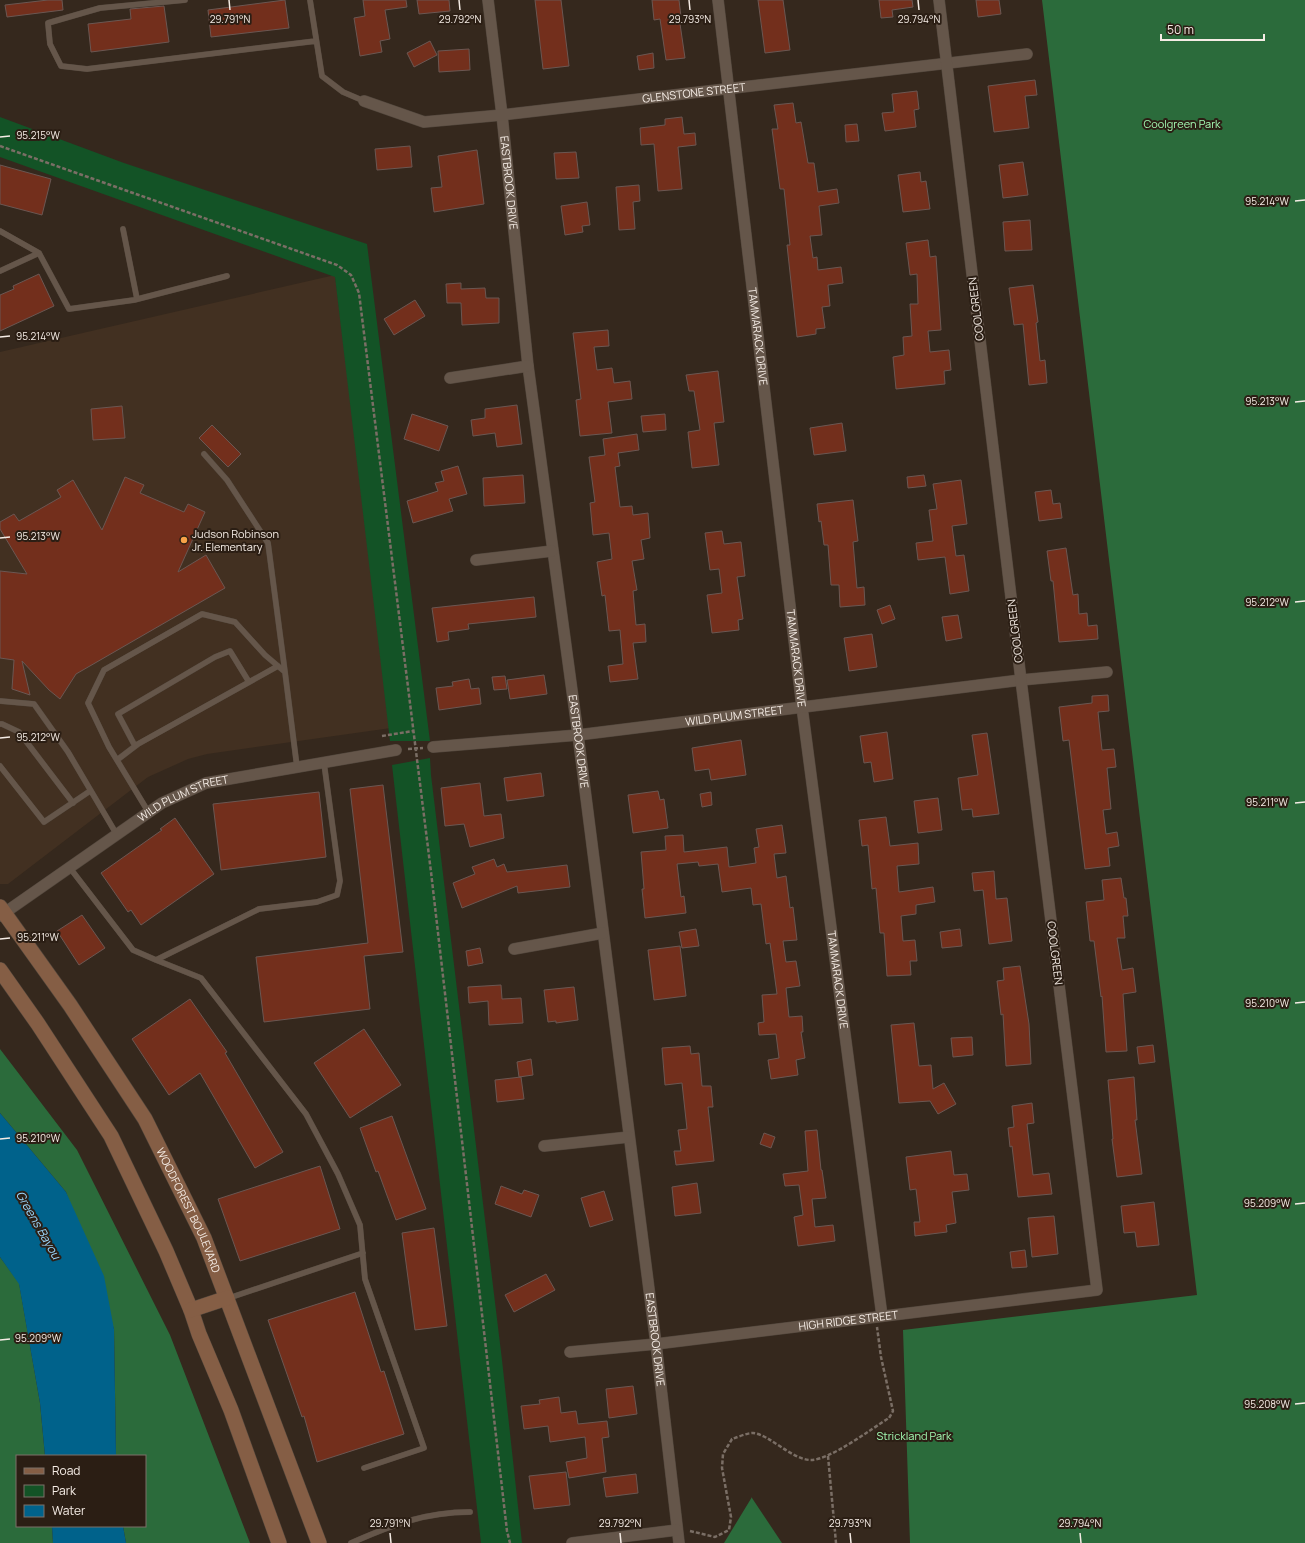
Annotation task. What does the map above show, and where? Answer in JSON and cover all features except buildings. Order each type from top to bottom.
[{"type":"main road","name":"WOODFOREST BOULEVARD","points":[[2,912],[70,1005],[145,1119],[204,1238],[319,1543]]},
{"type":"main road","points":[[0,970],[38,1024],[111,1136],[166,1250],[191,1310],[231,1410],[279,1543]]},
{"type":"main road","points":[[191,1310],[227,1298]]},
{"type":"street","name":"EASTBROOK DRIVE","points":[[488,0],[502,115],[528,366],[578,735],[656,1344],[679,1543]]},
{"type":"street","name":"TAMMARACK DRIVE","points":[[718,0],[802,707],[879,1317]]},
{"type":"street","name":"COOLGREEN","points":[[939,0],[1021,680],[1094,1262]]},
{"type":"street","name":"GLENSTONE STREET","points":[[364,102],[424,122],[502,115],[1027,54]]},
{"type":"street","points":[[450,378],[528,366]]},
{"type":"street","points":[[476,560],[552,551]]},
{"type":"street","name":"WILD PLUM STREET","points":[[433,747],[578,735],[1021,680],[1108,672]]},
{"type":"street","name":"WILD PLUM STREET","points":[[2,912],[70,868],[162,803],[206,784],[396,750]]},
{"type":"street","points":[[514,949],[603,933]]},
{"type":"street","points":[[544,1146],[629,1137]]},
{"type":"street","name":"HIGH RIDGE STREET","points":[[570,1352],[656,1344],[1097,1290],[1094,1262]]},
{"type":"street","points":[[572,1543],[677,1530]]},
{"type":"lane","points":[[99,0],[100,8]]},
{"type":"lane","points":[[184,0],[100,8],[48,23],[50,44],[62,66],[87,69],[316,41]]},
{"type":"lane","points":[[310,0],[322,76],[342,92],[364,102]]},
{"type":"lane","points":[[123,229],[137,299]]},
{"type":"lane","points":[[0,231],[39,253],[68,308],[137,299],[227,276]]},
{"type":"lane","points":[[0,271],[39,253]]},
{"type":"lane","points":[[204,454],[227,480],[268,543],[297,767]]},
{"type":"lane","points":[[149,812],[109,747],[88,703],[104,670],[202,614],[235,622],[265,655],[285,672]]},
{"type":"lane","points":[[135,746],[118,714],[215,657],[230,651],[249,682]]},
{"type":"lane","points":[[117,760],[135,746],[278,666]]},
{"type":"lane","points":[[0,701],[34,704],[68,752],[117,835]]},
{"type":"lane","points":[[0,724],[20,732],[73,803]]},
{"type":"lane","points":[[156,960],[259,909],[317,902],[337,895],[340,881],[324,763]]},
{"type":"lane","points":[[0,766],[44,822],[90,791]]},
{"type":"lane","points":[[70,868],[134,950],[201,978],[306,1114],[338,1174],[360,1225],[365,1279],[424,1448],[364,1468]]},
{"type":"lane","points":[[227,1298],[363,1253]]},
{"type":"lane","points":[[351,1543],[408,1520],[432,1515],[470,1512]]},
{"type":"path","points":[[382,736],[413,731]]},
{"type":"path","points":[[396,750],[433,747]]},
{"type":"path","points":[[677,1530],[683,1529],[714,1537],[729,1530],[731,1517],[722,1468],[723,1454],[732,1439],[752,1433],[765,1438],[788,1452],[811,1460],[828,1456],[889,1418],[893,1411],[881,1357],[879,1317]]},
{"type":"path","points":[[828,1456],[836,1543]]},
{"type":"shaded area","name":"Judson Robinson Jr. Elementary","points":[[335,275],[391,728],[207,754],[188,759],[148,777],[8,884],[0,884],[0,352]]},
{"type":"green space","name":"Coolgreen Park","points":[[1042,0],[1305,0],[1305,1543],[910,1543],[903,1330],[1197,1295]]},
{"type":"green space","points":[[0,117],[124,163],[367,244],[430,741],[390,741],[335,277],[0,157]]},
{"type":"green space","points":[[430,758],[502,1360],[522,1543],[481,1543],[392,765]]},
{"type":"green space","points":[[0,1049],[77,1150],[170,1335],[250,1543],[126,1543],[123,1527],[146,1527],[146,1455],[116,1455],[114,1329],[66,1192],[0,1113]]},
{"type":"green space","points":[[0,1257],[19,1283],[40,1403],[45,1455],[16,1455],[16,1527],[52,1527],[53,1543],[0,1543]]},
{"type":"green space","points":[[752,1498],[782,1543],[724,1543]]},
{"type":"water","name":"Greens Bayou","points":[[0,1113],[66,1192],[104,1276],[114,1329],[116,1455],[45,1455],[40,1403],[19,1284],[0,1257]]},
{"type":"water","points":[[52,1527],[123,1527],[126,1543],[53,1543]]},
{"type":"place","name":"Judson Robinson Jr. Elementary","points":[[184,540]]},
{"type":"park label","name":"Strickland Park","points":[[914,1436]]}]
